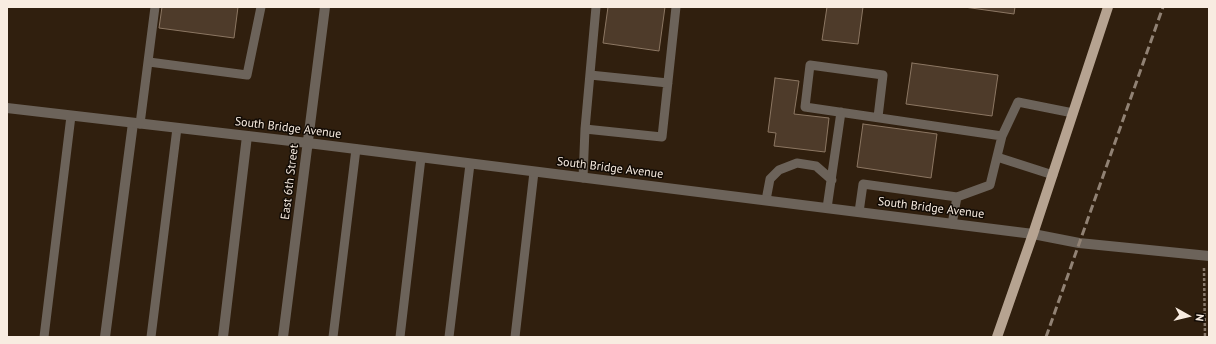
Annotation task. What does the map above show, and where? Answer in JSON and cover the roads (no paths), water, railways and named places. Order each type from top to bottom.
[{"type":"main road","points":[[997,337],[1053,175],[1108,7]]},
{"type":"street","name":"East 6th Street","points":[[283,337],[325,7]]},
{"type":"street","name":"South Bridge Avenue","points":[[7,108],[308,143],[766,200],[1033,234],[1079,243],[1206,256]]},
{"type":"street","points":[[105,337],[136,123]]},
{"type":"street","points":[[223,337],[247,136]]},
{"type":"lane","points":[[136,123],[149,62],[155,7]]},
{"type":"lane","points":[[149,62],[247,75],[261,7]]},
{"type":"lane","points":[[583,178],[585,129],[596,7]]},
{"type":"lane","points":[[585,129],[662,137],[676,7]]},
{"type":"lane","points":[[878,117],[883,75],[810,65],[805,106],[1002,136]]},
{"type":"lane","points":[[590,75],[668,83]]},
{"type":"lane","points":[[859,212],[863,184],[957,197],[990,185],[1002,136],[1018,102],[1073,113]]},
{"type":"lane","points":[[827,208],[841,112]]},
{"type":"lane","points":[[44,337],[71,116]]},
{"type":"lane","points":[[152,337],[177,128]]},
{"type":"lane","points":[[333,337],[356,149]]},
{"type":"lane","points":[[997,157],[1053,175]]},
{"type":"lane","points":[[400,337],[421,158]]},
{"type":"lane","points":[[766,200],[770,179],[780,170],[798,163],[816,166],[832,180]]},
{"type":"lane","points":[[449,337],[470,164]]},
{"type":"lane","points":[[515,337],[534,172]]},
{"type":"lane","points":[[952,224],[957,197]]},
{"type":"railway","points":[[1046,337],[1163,7]]}]
